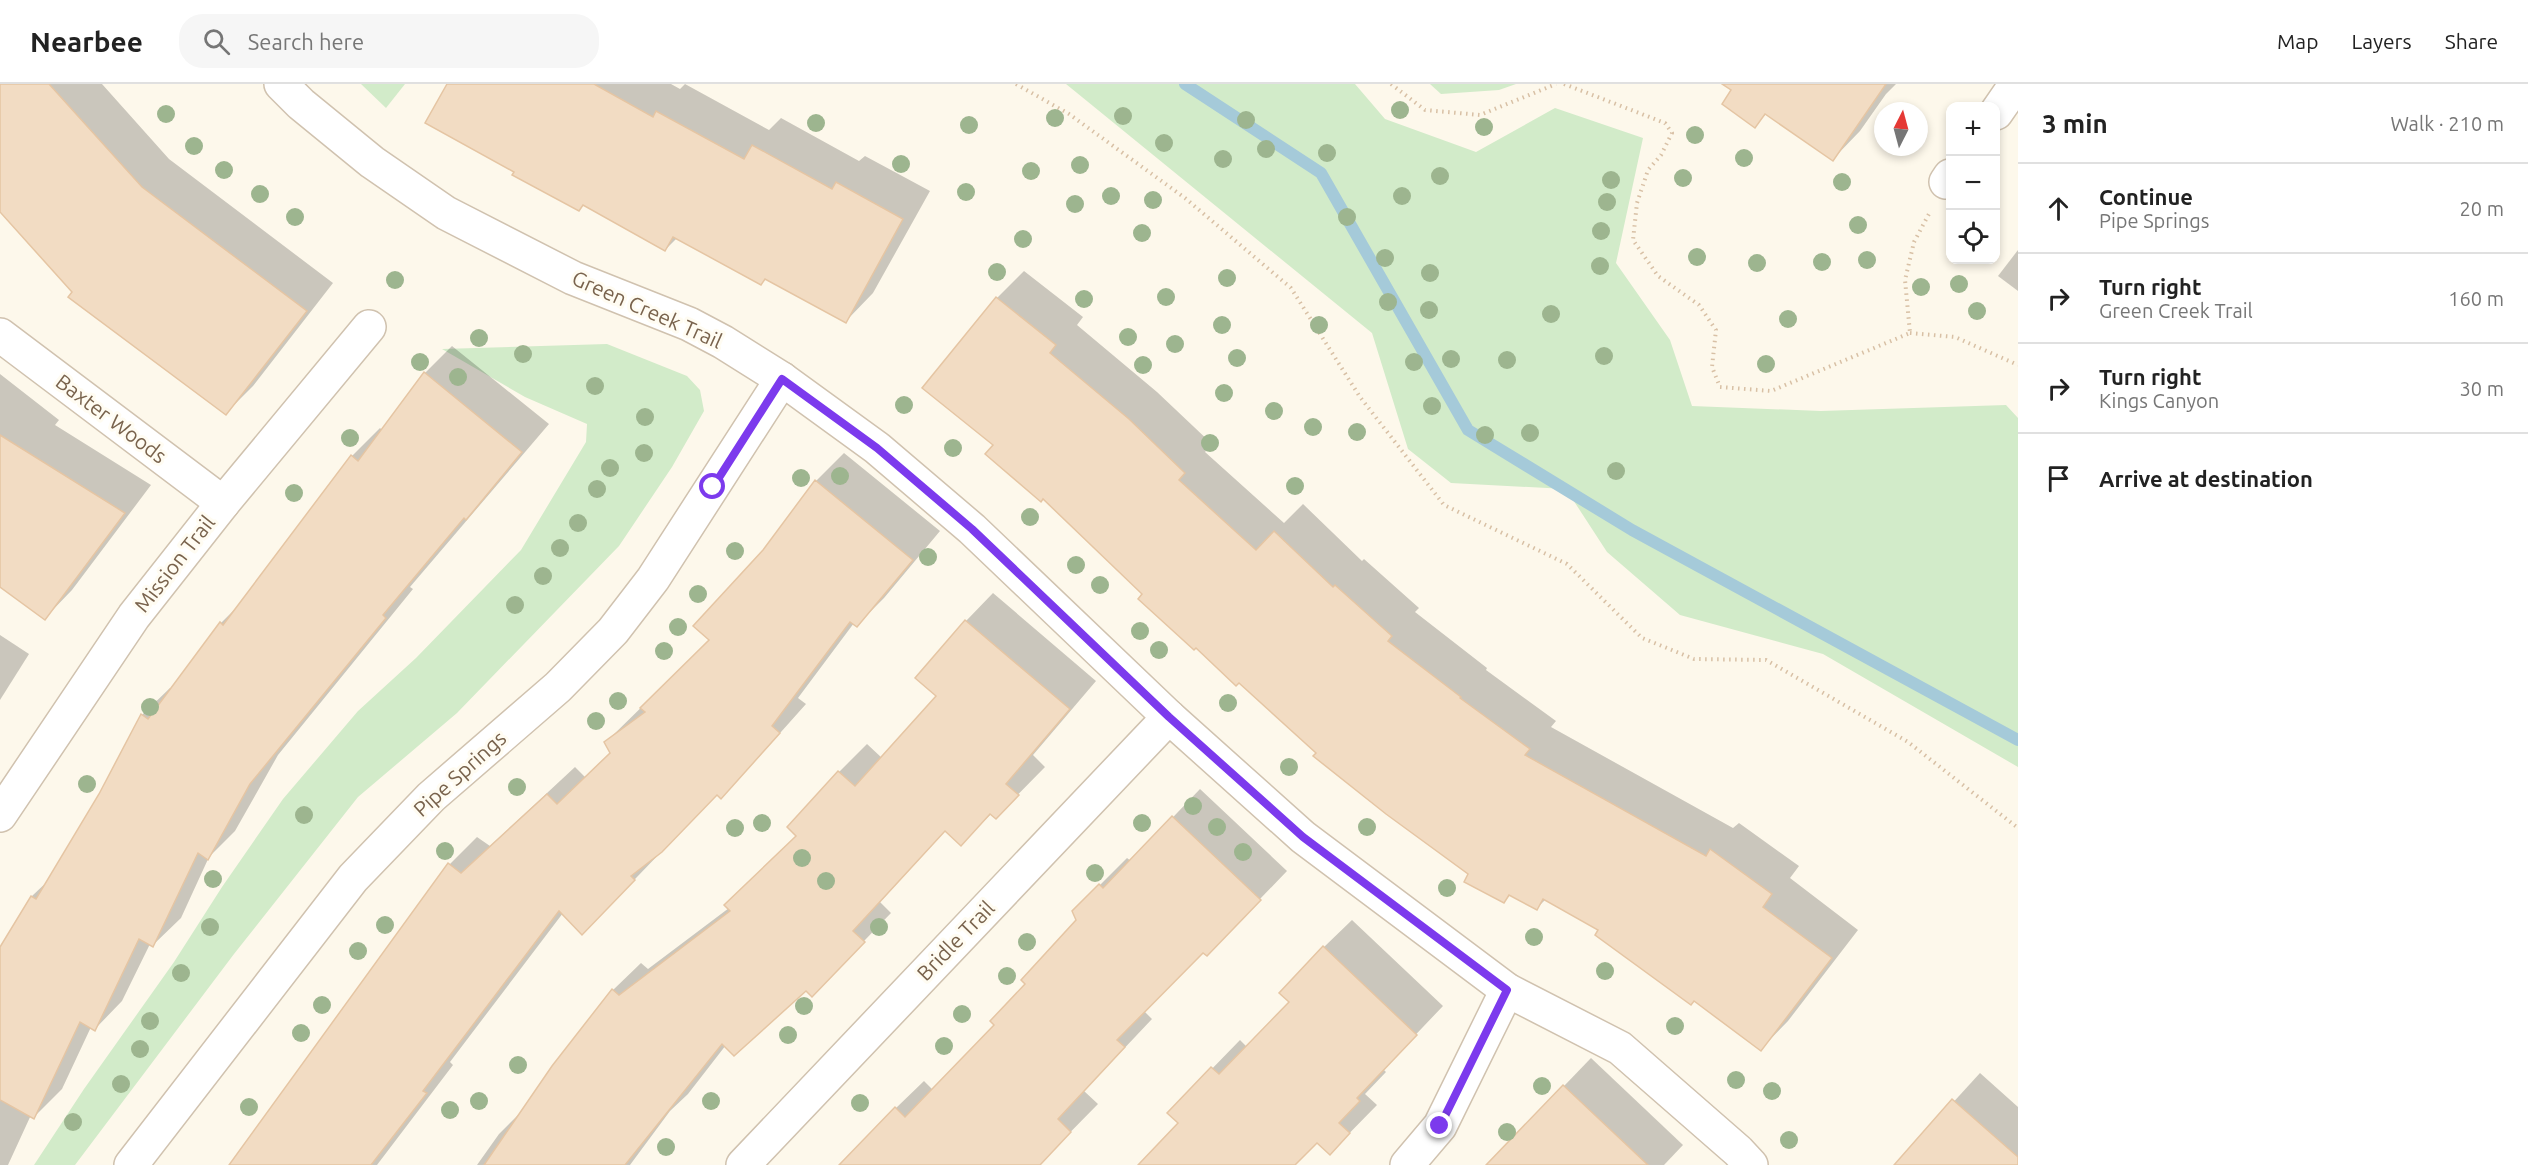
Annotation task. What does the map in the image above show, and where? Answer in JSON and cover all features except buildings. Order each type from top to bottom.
[{"type":"street","name":"Green Creek Trail","points":[[281,84],[301,104],[372,162],[447,213],[573,278],[689,324],[723,342],[782,379],[877,448],[972,529],[1169,717],[1303,837],[1507,990],[1620,1048],[1751,1165]]},
{"type":"street","points":[[2000,106],[2016,84]]},
{"type":"street","name":"Mission Trail","points":[[0,815],[134,616],[223,503],[369,327]]},
{"type":"street","name":"Baxter Woods","points":[[0,335],[223,503]]},
{"type":"street","name":"Pipe Springs","points":[[131,1165],[353,878],[431,797],[558,687],[613,631],[654,579],[782,379]]},
{"type":"street","name":"Bridle Trail","points":[[743,1165],[1169,717]]},
{"type":"street","points":[[1407,1165],[1440,1126],[1507,990]]},
{"type":"path","points":[[1016,84],[1069,114],[1185,198],[1291,288],[1360,397],[1444,505],[1567,564],[1642,638],[1694,659],[1766,660],[1908,742],[2018,828]]},
{"type":"path","points":[[1391,84],[1425,110],[1480,115],[1556,84]]},
{"type":"path","points":[[1564,84],[1665,123],[1672,133],[1661,155],[1648,170],[1637,203],[1633,240],[1658,276],[1699,305],[1716,330],[1712,367],[1720,387],[1771,391],[1910,333],[1955,337],[2018,365]]},
{"type":"path","points":[[1910,333],[1905,280],[1914,242],[1946,183]]},
{"type":"green space","points":[[361,84],[405,84],[386,108]]},
{"type":"green space","points":[[1066,84],[1355,84],[1385,119],[1476,152],[1555,108],[1643,138],[1616,263],[1670,340],[1692,406],[1821,411],[2006,405],[2018,418],[2018,767],[1823,654],[1680,615],[1607,552],[1566,489],[1451,483],[1408,449],[1372,333]]},
{"type":"green space","points":[[1430,84],[1516,84],[1499,90],[1441,94]]},
{"type":"green space","points":[[607,344],[687,376],[700,390],[704,411],[672,467],[619,546],[457,713],[358,797],[234,954],[75,1165],[34,1165],[283,799],[358,711],[416,658],[521,550],[586,442],[587,424],[525,397],[442,349]]},
{"type":"waterway","points":[[1185,84],[1321,173],[1468,430],[1632,530],[2018,740]]},
{"type":"route","points":[[713,487],[782,379],[877,448],[972,529],[1169,717],[1303,837],[1507,990],[1440,1126]]}]
